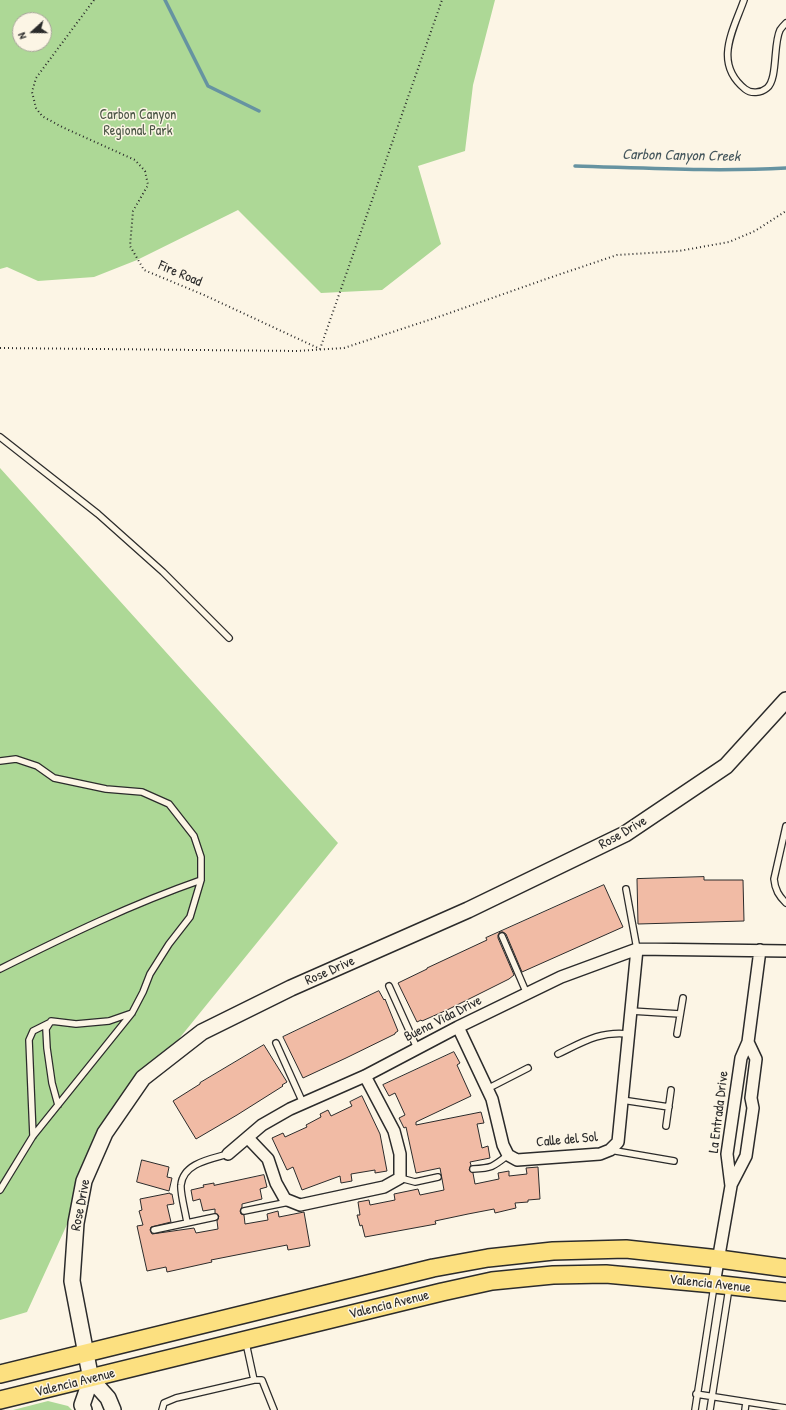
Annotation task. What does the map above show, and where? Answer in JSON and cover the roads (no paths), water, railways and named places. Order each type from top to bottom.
[{"type":"main road","name":"Valencia Avenue","points":[[0,1374],[433,1268],[488,1258],[554,1250],[626,1249],[786,1268]]},
{"type":"main road","name":"Valencia Avenue","points":[[0,1400],[492,1281],[553,1275],[606,1274],[786,1292]]},
{"type":"street","name":"Rose Drive","points":[[91,1379],[72,1281],[76,1223],[84,1181],[105,1133],[143,1078],[202,1032],[291,988],[468,910],[625,834],[726,766],[786,700]]},
{"type":"street","name":"Buena Vida Drive","points":[[228,1154],[248,1138],[262,1124],[303,1103],[365,1076],[458,1027],[561,977],[637,950],[786,951]]},
{"type":"street","name":"Calle del Sol","points":[[508,1155],[517,1160],[600,1154],[610,1150],[618,1142],[637,950]]},
{"type":"street","name":"La Entrada Drive","points":[[722,1285],[719,1259],[731,1186],[727,1154],[741,1058],[748,1042],[760,950]]},
{"type":"street","points":[[458,1027],[492,1099],[503,1145],[508,1155]]},
{"type":"street","name":"La Entrada Drive","points":[[731,1186],[746,1156],[753,1108],[751,1098],[756,1059],[748,1042]]},
{"type":"street","points":[[248,1138],[268,1159],[276,1184],[285,1199],[300,1205],[384,1186],[400,1178],[400,1154],[394,1131],[365,1076]]},
{"type":"street","points":[[84,1410],[82,1405],[91,1379],[108,1398],[113,1410]]},
{"type":"lane","points":[[744,0],[727,51],[729,68],[736,81],[746,91],[756,93],[767,88],[773,80],[774,58],[780,30],[786,23]]},
{"type":"lane","points":[[0,437],[98,514],[163,572],[229,638]]},
{"type":"lane","points":[[0,761],[16,759],[37,766],[54,778],[106,789],[142,792],[169,804],[194,836],[200,856],[201,880],[190,917],[169,944],[150,974],[132,1013],[33,1136],[0,1190]]},
{"type":"lane","points":[[786,826],[774,879],[775,888],[780,897],[786,903]]},
{"type":"lane","points":[[0,969],[67,936],[162,894],[201,880]]},
{"type":"lane","points":[[626,889],[637,950]]},
{"type":"lane","points":[[502,936],[527,994]]},
{"type":"lane","points":[[389,986],[418,1048]]},
{"type":"lane","points":[[677,1034],[683,998]]},
{"type":"lane","points":[[631,1011],[680,1014]]},
{"type":"lane","points":[[33,1136],[29,1040],[33,1031],[51,1021],[76,1024],[109,1021],[132,1013]]},
{"type":"lane","points":[[51,1021],[46,1029],[47,1048],[52,1083],[58,1105]]},
{"type":"lane","points":[[558,1054],[593,1037],[614,1032],[628,1034]]},
{"type":"lane","points":[[276,1043],[303,1103]]},
{"type":"lane","points":[[488,1089],[528,1068]]},
{"type":"lane","points":[[666,1126],[671,1090]]},
{"type":"lane","points":[[622,1100],[669,1107]]},
{"type":"lane","points":[[610,1150],[674,1161]]},
{"type":"lane","name":"Buena Vida Drive","points":[[187,1223],[181,1185],[185,1172],[196,1164],[228,1154]]},
{"type":"lane","points":[[473,1169],[490,1168],[508,1155]]},
{"type":"lane","points":[[400,1178],[415,1182],[438,1177]]},
{"type":"lane","points":[[244,1211],[292,1202]]},
{"type":"lane","points":[[154,1230],[215,1217]]},
{"type":"lane","points":[[695,1410],[696,1394],[722,1285]]},
{"type":"lane","points":[[710,1410],[722,1285]]},
{"type":"lane","points":[[246,1340],[254,1380]]},
{"type":"lane","points":[[162,1410],[164,1403],[176,1398],[254,1380],[262,1380],[274,1410]]},
{"type":"lane","points":[[696,1394],[786,1408]]},
{"type":"lane","points":[[745,1410],[746,1402]]},
{"type":"waterway","name":"Carbon Canyon Creek","points":[[165,0],[208,86],[259,111]]},
{"type":"waterway","name":"Carbon Canyon Creek","points":[[575,166],[707,170],[786,168]]},
{"type":"park label","name":"Carbon Canyon Regional Park","points":[[138,124]]}]
